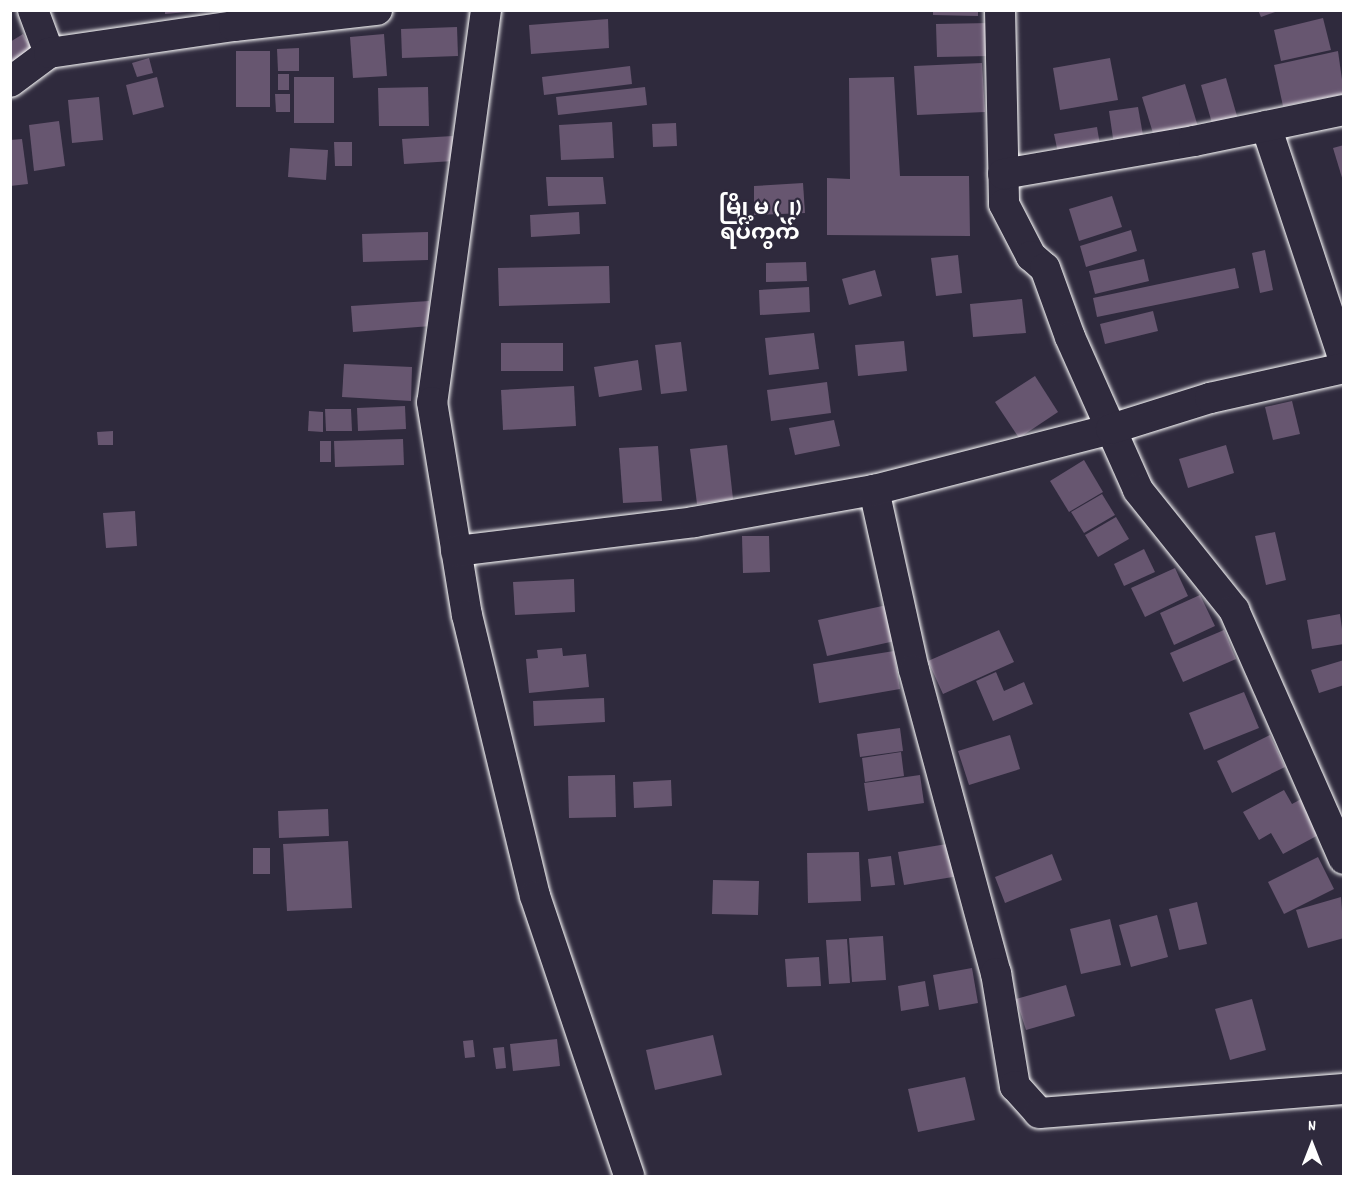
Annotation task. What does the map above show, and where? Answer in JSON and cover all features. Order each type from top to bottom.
[{"type":"street","points":[[33,10],[49,53]]},
{"type":"street","points":[[10,82],[49,53],[234,26],[376,10]]},
{"type":"street","points":[[486,10],[432,402],[466,615],[535,896],[629,1176]]},
{"type":"street","points":[[1000,10],[1004,204],[1031,256],[1045,268],[1138,490],[1234,610],[1333,805],[1344,859]]},
{"type":"street","points":[[1002,174],[1344,110]]},
{"type":"street","points":[[1266,126],[1344,360]]},
{"type":"street","points":[[456,551],[694,522],[874,490],[1111,429],[1210,398],[1344,368]]},
{"type":"street","points":[[874,490],[914,670],[996,974],[1015,1086],[1039,1113],[1342,1098]]},
{"type":"building","points":[[165,10],[187,10],[187,12],[165,14]]},
{"type":"building","points":[[933,10],[978,10],[978,16],[933,15]]},
{"type":"building","points":[[1258,10],[1278,10],[1278,11],[1261,17]]},
{"type":"building","points":[[1323,18],[1331,50],[1281,61],[1274,30]]},
{"type":"building","points":[[608,19],[609,48],[531,54],[529,25]]},
{"type":"building","points":[[990,23],[990,56],[937,57],[936,24]]},
{"type":"building","points":[[457,27],[458,56],[402,58],[401,29]]},
{"type":"building","points":[[23,34],[35,54],[10,70],[10,42]]},
{"type":"building","points":[[384,34],[387,76],[353,78],[350,37]]},
{"type":"building","points":[[299,48],[299,71],[278,71],[277,49]]},
{"type":"building","points":[[236,51],[270,51],[270,107],[236,107]]},
{"type":"building","points":[[1338,51],[1344,94],[1283,106],[1274,65]]},
{"type":"building","points":[[149,58],[153,73],[137,77],[132,63]]},
{"type":"building","points":[[1110,58],[1118,100],[1060,110],[1053,68]]},
{"type":"building","points":[[982,63],[985,112],[917,115],[914,66]]},
{"type":"building","points":[[630,66],[632,84],[544,95],[542,77]]},
{"type":"building","points":[[278,74],[289,74],[289,90],[278,90]]},
{"type":"building","points":[[157,77],[164,107],[133,115],[126,85]]},
{"type":"building","points":[[294,77],[334,77],[334,123],[294,123]]},
{"type":"building","points":[[894,77],[900,176],[969,176],[970,236],[827,235],[827,178],[850,179],[849,78]]},
{"type":"building","points":[[1226,78],[1239,123],[1214,130],[1201,85]]},
{"type":"building","points":[[1185,84],[1199,130],[1156,143],[1142,97]]},
{"type":"building","points":[[428,87],[429,126],[379,126],[378,88]]},
{"type":"building","points":[[645,87],[647,105],[558,115],[556,97]]},
{"type":"building","points":[[275,94],[290,94],[290,112],[276,112]]},
{"type":"building","points":[[99,97],[103,140],[72,143],[68,100]]},
{"type":"building","points":[[1138,107],[1144,141],[1114,145],[1109,111]]},
{"type":"building","points":[[59,121],[65,166],[34,171],[29,125]]},
{"type":"building","points":[[612,122],[614,158],[561,160],[559,125]]},
{"type":"building","points":[[676,123],[677,146],[653,147],[652,124]]},
{"type":"building","points":[[1097,127],[1100,145],[1058,153],[1054,134]]},
{"type":"building","points":[[453,136],[454,161],[404,164],[402,139]]},
{"type":"building","points":[[22,139],[28,184],[10,186],[10,140]]},
{"type":"building","points":[[334,142],[352,142],[352,166],[335,166]]},
{"type":"building","points":[[1344,145],[1344,181],[1343,181],[1333,148]]},
{"type":"building","points":[[290,148],[328,150],[326,180],[288,177]]},
{"type":"building","points":[[546,177],[603,177],[606,204],[548,206]]},
{"type":"building","points":[[803,183],[805,213],[754,215],[754,186]]},
{"type":"building","points":[[1112,196],[1122,227],[1079,241],[1069,209]]},
{"type":"building","points":[[579,212],[580,234],[531,237],[530,215]]},
{"type":"building","points":[[1131,230],[1137,251],[1086,267],[1080,246]]},
{"type":"building","points":[[428,232],[428,260],[363,262],[362,234]]},
{"type":"building","points":[[1265,250],[1273,290],[1260,293],[1252,253]]},
{"type":"building","points":[[958,255],[962,293],[936,296],[931,258]]},
{"type":"building","points":[[1144,259],[1149,281],[1095,294],[1089,271]]},
{"type":"building","points":[[806,262],[807,281],[766,282],[766,263]]},
{"type":"building","points":[[609,266],[610,303],[499,306],[498,268]]},
{"type":"building","points":[[1235,268],[1239,288],[1097,317],[1093,298]]},
{"type":"building","points":[[875,270],[882,296],[849,305],[842,279]]},
{"type":"building","points":[[809,287],[810,312],[760,315],[759,290]]},
{"type":"building","points":[[1022,299],[1026,333],[973,337],[970,304]]},
{"type":"building","points":[[429,301],[431,326],[353,332],[351,306]]},
{"type":"building","points":[[1153,311],[1158,331],[1105,344],[1100,324]]},
{"type":"building","points":[[814,333],[819,369],[769,375],[765,338]]},
{"type":"building","points":[[904,341],[907,371],[858,376],[855,345]]},
{"type":"building","points":[[681,342],[687,391],[661,394],[655,345]]},
{"type":"building","points":[[501,343],[563,343],[563,371],[501,371]]},
{"type":"building","points":[[638,360],[642,390],[599,397],[594,367]]},
{"type":"building","points":[[344,364],[412,367],[411,401],[342,397]]},
{"type":"building","points":[[1035,376],[1058,412],[1019,438],[995,402]]},
{"type":"building","points":[[827,382],[831,413],[771,421],[767,390]]},
{"type":"building","points":[[574,386],[576,426],[503,430],[501,390]]},
{"type":"building","points":[[1292,401],[1300,434],[1273,440],[1265,407]]},
{"type":"building","points":[[405,406],[406,429],[358,431],[357,408]]},
{"type":"building","points":[[325,409],[351,409],[352,431],[326,431]]},
{"type":"building","points":[[309,411],[323,412],[323,432],[308,431]]},
{"type":"building","points":[[834,420],[840,446],[795,455],[789,428]]},
{"type":"building","points":[[113,431],[113,445],[98,445],[97,432]]},
{"type":"building","points":[[403,439],[404,465],[335,467],[334,441]]},
{"type":"building","points":[[320,441],[331,441],[331,462],[320,462]]},
{"type":"building","points":[[727,445],[733,499],[697,504],[690,449]]},
{"type":"building","points":[[1226,445],[1234,473],[1188,488],[1179,459]]},
{"type":"building","points":[[658,446],[662,501],[623,503],[619,448]]},
{"type":"building","points":[[1084,460],[1103,492],[1069,512],[1050,481]]},
{"type":"building","points":[[1102,494],[1115,515],[1084,533],[1071,512]]},
{"type":"building","points":[[135,511],[137,546],[106,548],[103,513]]},
{"type":"building","points":[[1116,517],[1129,539],[1098,557],[1085,535]]},
{"type":"building","points":[[1275,532],[1286,580],[1266,585],[1255,536]]},
{"type":"building","points":[[742,536],[769,536],[770,572],[743,573]]},
{"type":"building","points":[[1144,549],[1155,572],[1124,586],[1114,564]]},
{"type":"building","points":[[1175,568],[1188,596],[1145,617],[1131,588]]},
{"type":"building","points":[[574,579],[575,612],[515,615],[513,582]]},
{"type":"building","points":[[1200,595],[1215,626],[1174,645],[1160,613]]},
{"type":"building","points":[[887,605],[895,641],[827,656],[818,620]]},
{"type":"building","points":[[1340,614],[1344,644],[1312,649],[1307,620]]},
{"type":"building","points":[[999,630],[1014,662],[943,694],[928,661]]},
{"type":"building","points":[[1224,630],[1236,659],[1183,682],[1170,653]]},
{"type":"building","points":[[562,648],[563,656],[586,654],[589,687],[529,693],[526,659],[538,658],[537,650]]},
{"type":"building","points":[[894,651],[900,689],[819,703],[813,664]]},
{"type":"building","points":[[1344,660],[1344,685],[1319,693],[1311,670]]},
{"type":"building","points":[[996,672],[1004,691],[1024,682],[1033,704],[993,721],[976,681]]},
{"type":"building","points":[[1244,692],[1259,728],[1204,750],[1189,713]]},
{"type":"building","points":[[604,698],[605,722],[534,726],[533,701]]},
{"type":"building","points":[[900,728],[903,751],[860,757],[857,734]]},
{"type":"building","points":[[1010,735],[1020,769],[969,785],[958,751]]},
{"type":"building","points":[[1270,735],[1285,767],[1232,793],[1217,761]]},
{"type":"building","points":[[901,752],[904,776],[865,782],[862,758]]},
{"type":"building","points":[[615,775],[616,817],[569,818],[568,776]]},
{"type":"building","points":[[920,775],[924,803],[868,811],[864,783]]},
{"type":"building","points":[[671,780],[672,806],[634,808],[633,782]]},
{"type":"building","points":[[1284,790],[1292,804],[1305,797],[1324,832],[1283,854],[1271,833],[1259,840],[1243,812]]},
{"type":"building","points":[[328,809],[329,836],[279,838],[278,811]]},
{"type":"building","points":[[348,841],[352,908],[287,911],[283,844]]},
{"type":"building","points":[[953,843],[959,876],[904,885],[898,852]]},
{"type":"building","points":[[253,848],[270,848],[270,874],[253,874]]},
{"type":"building","points":[[859,852],[861,901],[808,903],[807,853]]},
{"type":"building","points":[[1052,854],[1062,880],[1005,903],[995,877]]},
{"type":"building","points":[[891,856],[895,885],[871,887],[868,859]]},
{"type":"building","points":[[1318,857],[1334,889],[1284,914],[1268,882]]},
{"type":"building","points":[[713,880],[759,881],[758,915],[712,914]]},
{"type":"building","points":[[1341,897],[1344,938],[1308,948],[1296,910]]},
{"type":"building","points":[[1197,902],[1207,944],[1179,950],[1169,909]]},
{"type":"building","points":[[1157,915],[1168,957],[1131,967],[1119,925]]},
{"type":"building","points":[[1110,919],[1121,965],[1081,974],[1070,929]]},
{"type":"building","points":[[883,936],[886,980],[852,982],[849,938]]},
{"type":"building","points":[[847,939],[850,983],[829,984],[826,940]]},
{"type":"building","points":[[819,957],[821,986],[787,987],[785,959]]},
{"type":"building","points":[[972,968],[978,1003],[939,1010],[933,975]]},
{"type":"building","points":[[925,981],[929,1006],[901,1011],[898,986]]},
{"type":"building","points":[[1066,985],[1075,1016],[1026,1030],[1016,999]]},
{"type":"building","points":[[1252,999],[1266,1050],[1230,1060],[1215,1009]]},
{"type":"building","points":[[713,1035],[722,1075],[655,1090],[646,1050]]},
{"type":"building","points":[[557,1039],[560,1066],[513,1071],[510,1044]]},
{"type":"building","points":[[473,1040],[475,1057],[465,1058],[463,1041]]},
{"type":"building","points":[[504,1047],[506,1068],[496,1069],[493,1048]]},
{"type":"building","points":[[965,1077],[975,1120],[918,1132],[908,1089]]},
{"type":"district","name":"မြို့မ (၂) ရပ်ကွက်","points":[[760,222]]}]
